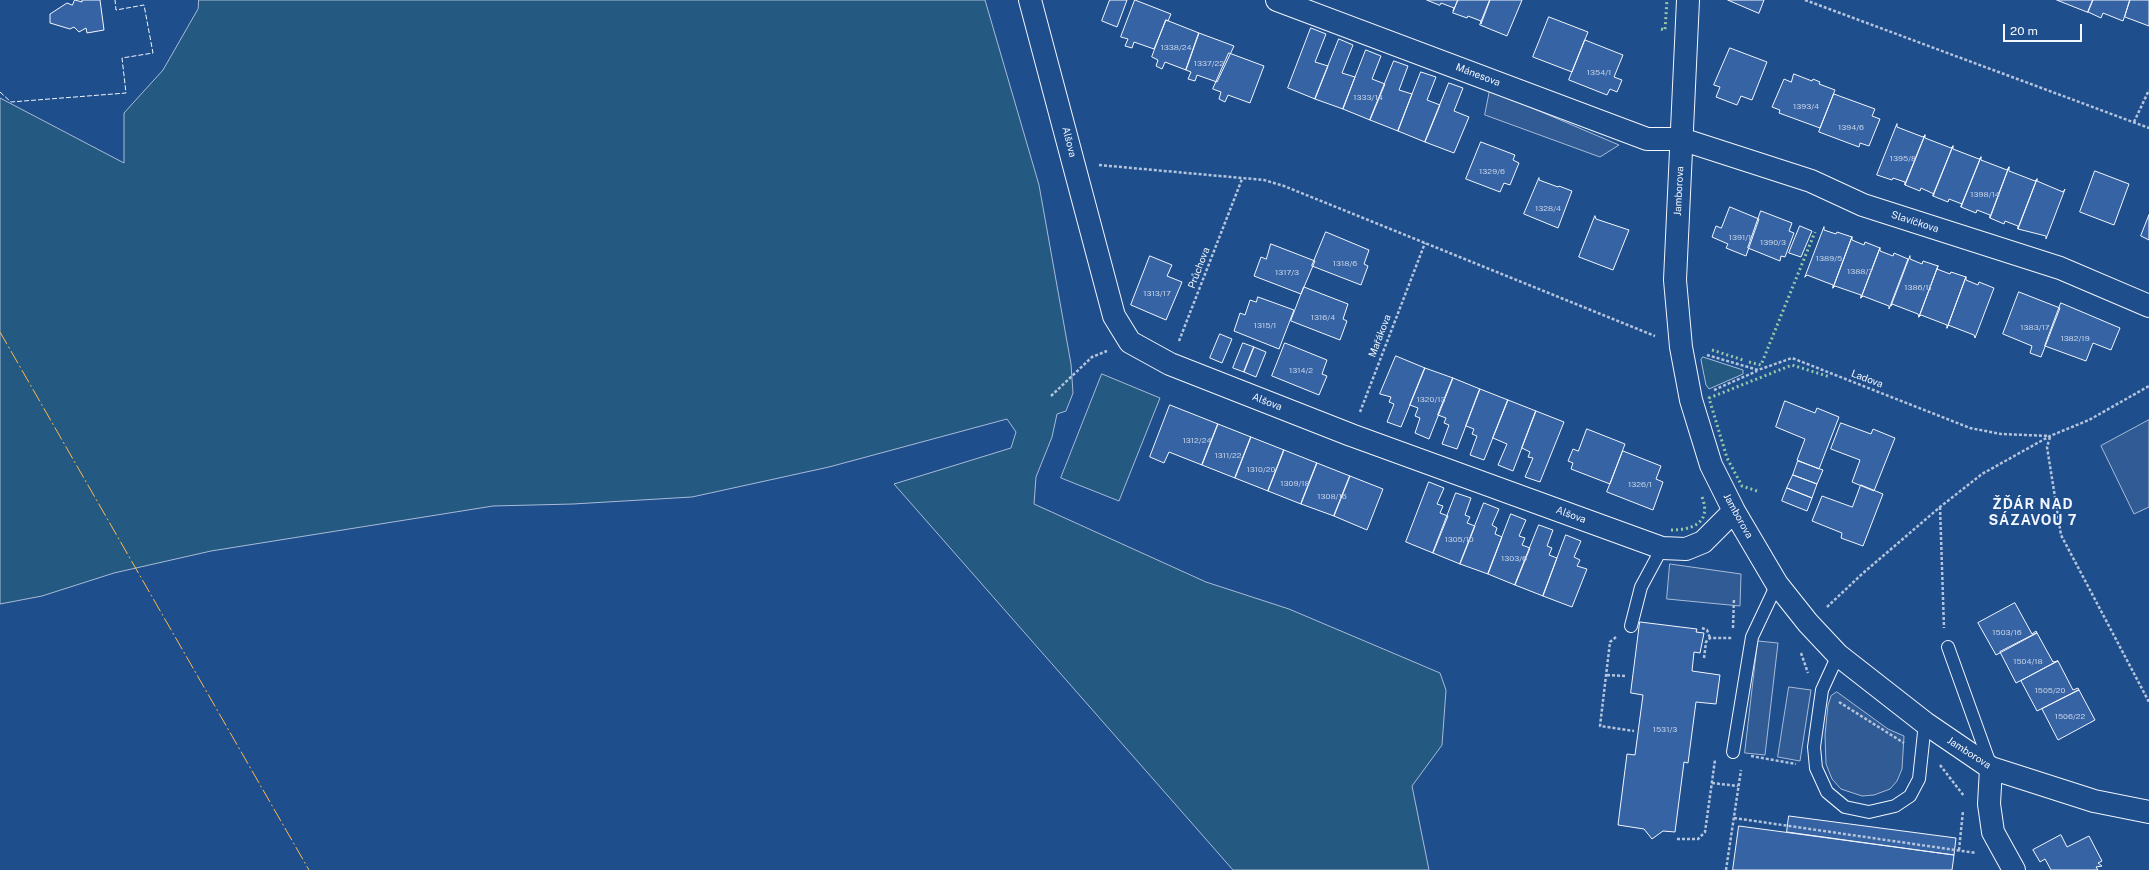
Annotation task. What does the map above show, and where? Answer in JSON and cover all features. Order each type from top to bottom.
[{"type":"street","name":"Alšova","points":[[1030,0],[1114,316],[1130,342],[1170,364],[1351,434],[1662,548],[1686,549],[1703,542],[1734,511]]},
{"type":"street","name":"Mánesova","points":[[1277,0],[1647,139],[1681,139]]},
{"type":"street","name":"Jamborova","points":[[1688,0],[1672,343],[1711,465],[1734,511],[1777,584],[1838,655],[1925,724],[1991,768],[2094,801],[2149,812]]},
{"type":"street","name":"Slavíčkova","points":[[1681,139],[1811,181],[1863,205],[2060,268],[2149,306]]},
{"type":"street","points":[[1991,768],[1989,804],[1993,832],[2014,870]]},
{"type":"lane","points":[[1631,626],[1641,587],[1662,548]]},
{"type":"lane","points":[[1738,753],[1752,637],[1777,584]]},
{"type":"lane","points":[[1948,647],[1991,768]]},
{"type":"lane","points":[[1838,655],[1822,690],[1814,747],[1816,768],[1827,792],[1845,807],[1869,812],[1895,806],[1910,796],[1919,779],[1925,724]]},
{"type":"path","points":[[1805,0],[2149,128]]},
{"type":"path","points":[[2134,122],[2149,90]]},
{"type":"path","points":[[1074,162],[1264,180],[1284,186],[1672,343],[1758,370]]},
{"type":"path","name":"Průchova","points":[[1170,364],[1242,179]]},
{"type":"path","name":"Mařákova","points":[[1351,434],[1425,243]]},
{"type":"path","points":[[1051,396],[1092,358],[1130,342]]},
{"type":"path","name":"Ladova","points":[[1711,391],[1758,370],[1792,358],[1970,428],[2001,434],[2050,436]]},
{"type":"path","points":[[1824,609],[1940,507],[1982,474],[2050,436],[2089,420],[2149,386]]},
{"type":"path","points":[[2050,436],[2047,447],[2048,462],[2061,535],[2149,702]]},
{"type":"path","points":[[1940,507],[1944,638],[1948,647]]},
{"type":"path","points":[[1631,626],[1610,642],[1600,726],[1634,731]]},
{"type":"path","points":[[1702,628],[1708,630],[1710,638]]},
{"type":"path","points":[[1704,658],[1706,642],[1710,638],[1733,638]]},
{"type":"path","points":[[1799,647],[1809,674],[1822,690],[1898,741],[1921,751],[1938,762],[1965,798]]},
{"type":"path","points":[[1607,675],[1627,676]]},
{"type":"path","points":[[1738,753],[1816,768]]},
{"type":"path","points":[[1677,839],[1698,839],[1705,832],[1715,756]]},
{"type":"path","points":[[1712,783],[1738,786],[1726,870]]},
{"type":"path","points":[[1734,818],[1959,850],[1964,805]]},
{"type":"shaded area","points":[[199,0],[985,0],[1039,185],[1071,364],[1073,393],[1066,411],[1057,414],[1052,437],[1036,477],[1034,504],[1206,582],[1289,609],[1440,673],[1446,690],[1442,745],[1412,786],[1429,870],[1233,870],[894,484],[1011,448],[1016,432],[1007,419],[829,467],[692,497],[573,504],[493,506],[211,551],[114,573],[42,596],[0,604],[0,98],[124,163],[124,113],[163,70],[198,9]]},
{"type":"shaded area","points":[[1490,90],[1619,145],[1600,157],[1485,115]]},
{"type":"shaded area","points":[[1703,357],[1743,370],[1743,374],[1709,389],[1706,385],[1701,360]]},
{"type":"shaded area","points":[[1102,374],[1160,398],[1119,501],[1061,478]]},
{"type":"shaded area","points":[[2149,420],[2149,507],[2134,514],[2101,446]]},
{"type":"shaded area","points":[[1670,564],[1741,574],[1740,606],[1667,599]]},
{"type":"shaded area","points":[[1758,641],[1778,643],[1765,755],[1745,753]]},
{"type":"shaded area","points":[[1789,687],[1811,690],[1800,761],[1778,757]]},
{"type":"shaded area","points":[[1837,692],[1888,729],[1904,736],[1902,769],[1897,781],[1890,789],[1874,795],[1862,796],[1841,789],[1832,779],[1826,764],[1825,735],[1828,705],[1831,696]]},
{"type":"building","points":[[75,0],[82,2],[82,0],[100,0],[104,30],[87,33],[86,28],[79,32],[74,27],[70,29],[50,23],[50,14],[67,3],[72,5]]},
{"type":"building","points":[[1110,0],[1127,0],[1117,27],[1102,21]]},
{"type":"building","points":[[1135,0],[1171,14],[1168,21],[1166,20],[1154,49],[1134,42],[1132,48],[1125,46],[1128,39],[1121,37]]},
{"type":"building","points":[[1427,0],[1458,0],[1453,11],[1454,8]]},
{"type":"building","points":[[1458,0],[1490,0],[1481,24],[1481,21],[1468,16],[1467,18],[1453,13]]},
{"type":"building","points":[[1490,0],[1522,0],[1507,36],[1480,25]]},
{"type":"building","points":[[1728,0],[1764,0],[1759,13]]},
{"type":"building","points":[[2057,0],[2093,0],[2088,12]]},
{"type":"building","points":[[2093,0],[2130,0],[2123,21],[2103,13],[2101,18],[2088,12]]},
{"type":"building","points":[[2130,0],[2149,0],[2149,26],[2125,17]]},
{"type":"building","points":[[1549,17],[1588,32],[1572,72],[1533,57]]},
{"type":"building","points":[[1166,20],[1199,33],[1186,70],[1165,62],[1162,69],[1156,66],[1158,60],[1152,57]]},
{"type":"building","points":[[1311,28],[1326,34],[1315,62],[1328,66],[1315,99],[1288,88]]},
{"type":"building","points":[[1199,33],[1234,46],[1217,82],[1197,75],[1195,81],[1188,79],[1191,72],[1186,70]]},
{"type":"building","points":[[1339,39],[1353,45],[1342,73],[1355,77],[1343,109],[1315,99]]},
{"type":"building","points":[[1585,40],[1623,55],[1614,77],[1622,80],[1617,92],[1610,89],[1607,95],[1569,80]]},
{"type":"building","points":[[1730,48],[1767,62],[1752,100],[1741,96],[1737,105],[1716,97],[1720,87],[1714,85]]},
{"type":"building","points":[[1366,50],[1381,56],[1372,79],[1385,84],[1370,120],[1343,109]]},
{"type":"building","points":[[1229,53],[1264,66],[1250,103],[1228,95],[1225,102],[1219,99],[1221,92],[1213,89]]},
{"type":"building","points":[[1394,61],[1408,66],[1399,90],[1412,94],[1398,131],[1370,120]]},
{"type":"building","points":[[1421,72],[1436,77],[1427,100],[1440,105],[1425,142],[1398,131]]},
{"type":"building","points":[[1794,74],[1812,81],[1813,79],[1820,82],[1819,84],[1835,90],[1820,128],[1779,113],[1780,110],[1772,107],[1784,79],[1791,82]]},
{"type":"building","points":[[1449,83],[1463,88],[1454,111],[1469,117],[1454,153],[1425,142]]},
{"type":"building","points":[[1834,94],[1875,109],[1872,116],[1880,119],[1869,146],[1860,143],[1859,147],[1819,132]]},
{"type":"building","points":[[1897,124],[1897,127],[1923,137],[1925,135],[1905,185],[1905,182],[1893,178],[1892,180],[1877,175]]},
{"type":"building","points":[[1925,135],[1925,138],[1951,148],[1953,146],[1934,194],[1921,188],[1920,191],[1905,185]]},
{"type":"building","points":[[1481,142],[1515,155],[1513,160],[1519,163],[1510,185],[1504,183],[1500,192],[1466,179]]},
{"type":"building","points":[[1953,146],[1953,149],[1979,159],[1981,157],[1961,207],[1962,204],[1949,199],[1948,202],[1933,196]]},
{"type":"building","points":[[1981,157],[1981,160],[2007,170],[2009,167],[1990,218],[1990,215],[1977,210],[1976,213],[1961,207]]},
{"type":"building","points":[[2009,167],[2009,171],[2035,181],[2037,179],[2018,229],[2018,226],[2005,221],[2004,224],[1990,218]]},
{"type":"building","points":[[2095,171],[2129,184],[2114,225],[2080,212]]},
{"type":"building","points":[[1539,178],[1539,180],[1572,191],[1558,228],[1524,214]]},
{"type":"building","points":[[2037,179],[2037,181],[2063,192],[2065,189],[2046,239],[2046,236],[2018,229]]},
{"type":"building","points":[[1730,207],[1759,219],[1746,256],[1726,248],[1728,244],[1712,237],[1716,226],[1721,228]]},
{"type":"building","points":[[1761,211],[1792,223],[1789,231],[1794,233],[1785,257],[1781,256],[1780,261],[1748,248]]},
{"type":"building","points":[[2149,215],[2149,240],[2141,236]]},
{"type":"building","points":[[1595,216],[1596,219],[1629,230],[1613,270],[1579,257]]},
{"type":"building","points":[[1800,226],[1812,231],[1801,257],[1789,253]]},
{"type":"building","points":[[1824,227],[1824,230],[1836,234],[1837,232],[1852,237],[1833,288],[1833,285],[1807,275],[1805,277]]},
{"type":"building","points":[[1326,232],[1369,250],[1364,264],[1368,266],[1361,285],[1312,266]]},
{"type":"building","points":[[1852,237],[1852,240],[1864,245],[1865,242],[1880,248],[1861,298],[1861,295],[1835,286],[1833,288]]},
{"type":"building","points":[[1271,244],[1315,261],[1301,294],[1254,276],[1261,257],[1266,259]]},
{"type":"building","points":[[1880,248],[1880,251],[1893,256],[1894,253],[1908,259],[1889,309],[1889,306],[1863,296],[1861,298]]},
{"type":"building","points":[[1150,256],[1172,265],[1167,276],[1182,282],[1166,320],[1131,305]]},
{"type":"building","points":[[1910,256],[1910,259],[1922,264],[1923,261],[1938,266],[1919,317],[1918,314],[1892,304],[1891,306]]},
{"type":"building","points":[[1938,266],[1937,269],[1950,274],[1951,272],[1966,277],[1947,328],[1947,325],[1921,315],[1919,317]]},
{"type":"building","points":[[1966,277],[1966,280],[1978,285],[1979,282],[1994,288],[1975,338],[1974,335],[1948,325]]},
{"type":"building","points":[[1304,287],[1348,304],[1343,319],[1347,321],[1340,340],[1291,321]]},
{"type":"building","points":[[2019,292],[2060,308],[2041,357],[2030,353],[2032,346],[2003,334]]},
{"type":"building","points":[[1258,297],[1294,310],[1279,349],[1234,331],[1240,313],[1245,315],[1250,300],[1256,302]]},
{"type":"building","points":[[2061,303],[2120,328],[2111,350],[2093,343],[2086,361],[2045,346]]},
{"type":"building","points":[[1220,334],[1232,339],[1222,363],[1210,358]]},
{"type":"building","points":[[1243,343],[1254,347],[1244,372],[1233,368]]},
{"type":"building","points":[[1285,343],[1327,360],[1322,374],[1327,376],[1319,395],[1272,376]]},
{"type":"building","points":[[1254,347],[1266,352],[1256,377],[1244,372]]},
{"type":"building","points":[[1396,356],[1425,368],[1401,427],[1387,422],[1394,404],[1389,402],[1391,397],[1380,394]]},
{"type":"building","points":[[1425,368],[1453,378],[1429,439],[1415,433],[1420,418],[1415,416],[1418,408],[1410,405]]},
{"type":"building","points":[[1453,378],[1480,389],[1457,449],[1442,444],[1449,425],[1444,423],[1446,418],[1438,415]]},
{"type":"building","points":[[1480,389],[1508,400],[1484,460],[1470,455],[1477,436],[1472,434],[1474,429],[1466,426]]},
{"type":"building","points":[[1508,400],[1536,411],[1513,471],[1498,465],[1507,444],[1493,438]]},
{"type":"building","points":[[1785,401],[1815,413],[1817,408],[1839,417],[1819,469],[1797,460],[1805,439],[1776,427]]},
{"type":"building","points":[[1170,405],[1218,424],[1202,465],[1169,452],[1164,463],[1150,457]]},
{"type":"building","points":[[1536,411],[1564,422],[1540,482],[1525,477],[1533,458],[1528,457],[1530,452],[1522,448]]},
{"type":"building","points":[[1841,423],[1871,434],[1873,429],[1895,438],[1874,491],[1852,482],[1860,460],[1831,449]]},
{"type":"building","points":[[1218,424],[1251,437],[1235,478],[1202,465]]},
{"type":"building","points":[[1587,429],[1625,444],[1610,484],[1571,469],[1573,463],[1568,461],[1573,449],[1578,451]]},
{"type":"building","points":[[1251,437],[1284,450],[1268,491],[1235,478]]},
{"type":"building","points":[[1284,450],[1317,463],[1301,504],[1268,491]]},
{"type":"building","points":[[1623,451],[1661,466],[1656,479],[1663,482],[1653,510],[1607,492]]},
{"type":"building","points":[[1798,461],[1823,470],[1817,484],[1793,475]]},
{"type":"building","points":[[1317,463],[1350,476],[1334,516],[1301,504]]},
{"type":"building","points":[[1793,475],[1817,484],[1812,498],[1787,488]]},
{"type":"building","points":[[1350,476],[1383,489],[1367,530],[1334,516]]},
{"type":"building","points":[[1429,482],[1444,488],[1437,504],[1443,506],[1440,513],[1448,516],[1433,553],[1406,542]]},
{"type":"building","points":[[1861,485],[1883,494],[1863,546],[1841,538],[1842,533],[1812,521],[1822,496],[1852,507]]},
{"type":"building","points":[[1787,488],[1812,498],[1807,511],[1782,501]]},
{"type":"building","points":[[1456,493],[1471,498],[1465,515],[1470,517],[1467,523],[1475,526],[1460,564],[1433,553]]},
{"type":"building","points":[[1484,503],[1499,509],[1492,525],[1497,528],[1495,534],[1502,537],[1488,574],[1460,564]]},
{"type":"building","points":[[1511,514],[1526,520],[1519,536],[1525,538],[1522,545],[1530,548],[1515,585],[1488,574]]},
{"type":"building","points":[[1539,525],[1553,530],[1547,546],[1552,548],[1549,555],[1557,558],[1543,596],[1515,585]]},
{"type":"building","points":[[1566,535],[1581,541],[1574,557],[1580,560],[1577,566],[1587,569],[1572,607],[1543,596]]},
{"type":"building","points":[[2015,603],[2032,634],[2036,631],[2037,633],[1996,655],[1978,623]]},
{"type":"building","points":[[1640,622],[1697,629],[1696,632],[1704,633],[1700,653],[1694,652],[1692,671],[1720,675],[1716,704],[1696,702],[1688,763],[1684,762],[1675,832],[1663,831],[1652,839],[1644,829],[1618,825],[1627,754],[1635,755],[1643,695],[1631,693]]},
{"type":"building","points":[[2037,633],[2053,662],[2058,661],[2016,683],[2000,652]]},
{"type":"building","points":[[2058,661],[2073,690],[2078,688],[2079,690],[2037,711],[2021,681]]},
{"type":"building","points":[[2079,690],[2095,720],[2058,740],[2042,709]]},
{"type":"building","points":[[1789,816],[1956,838],[1954,855],[1787,832]]},
{"type":"building","points":[[1739,826],[1954,855],[1952,870],[1733,870]]},
{"type":"building","points":[[2061,835],[2067,847],[2089,836],[2102,861],[2098,863],[2102,866],[2096,867],[2098,870],[2051,870],[2045,859],[2040,862],[2033,850]]},
{"type":"hedge","points":[[1661,29],[1665,30],[1667,0]]},
{"type":"hedge","points":[[1749,362],[1761,365],[1815,232]]},
{"type":"hedge","points":[[1712,350],[1743,360]]},
{"type":"hedge","points":[[1757,491],[1742,486],[1727,458],[1709,398],[1792,365],[1830,377]]},
{"type":"hedge","points":[[1671,530],[1679,530],[1693,526],[1702,519],[1704,513],[1702,497]]},
{"type":"fence","points":[[0,92],[11,102],[126,93],[122,58],[153,53],[144,5],[116,10],[115,0]]},
{"type":"power","points":[[0,332],[309,870]]},
{"type":"district","name":"ŽĎÁR NAD SÁZAVOU 7","points":[[2033,514]]}]
